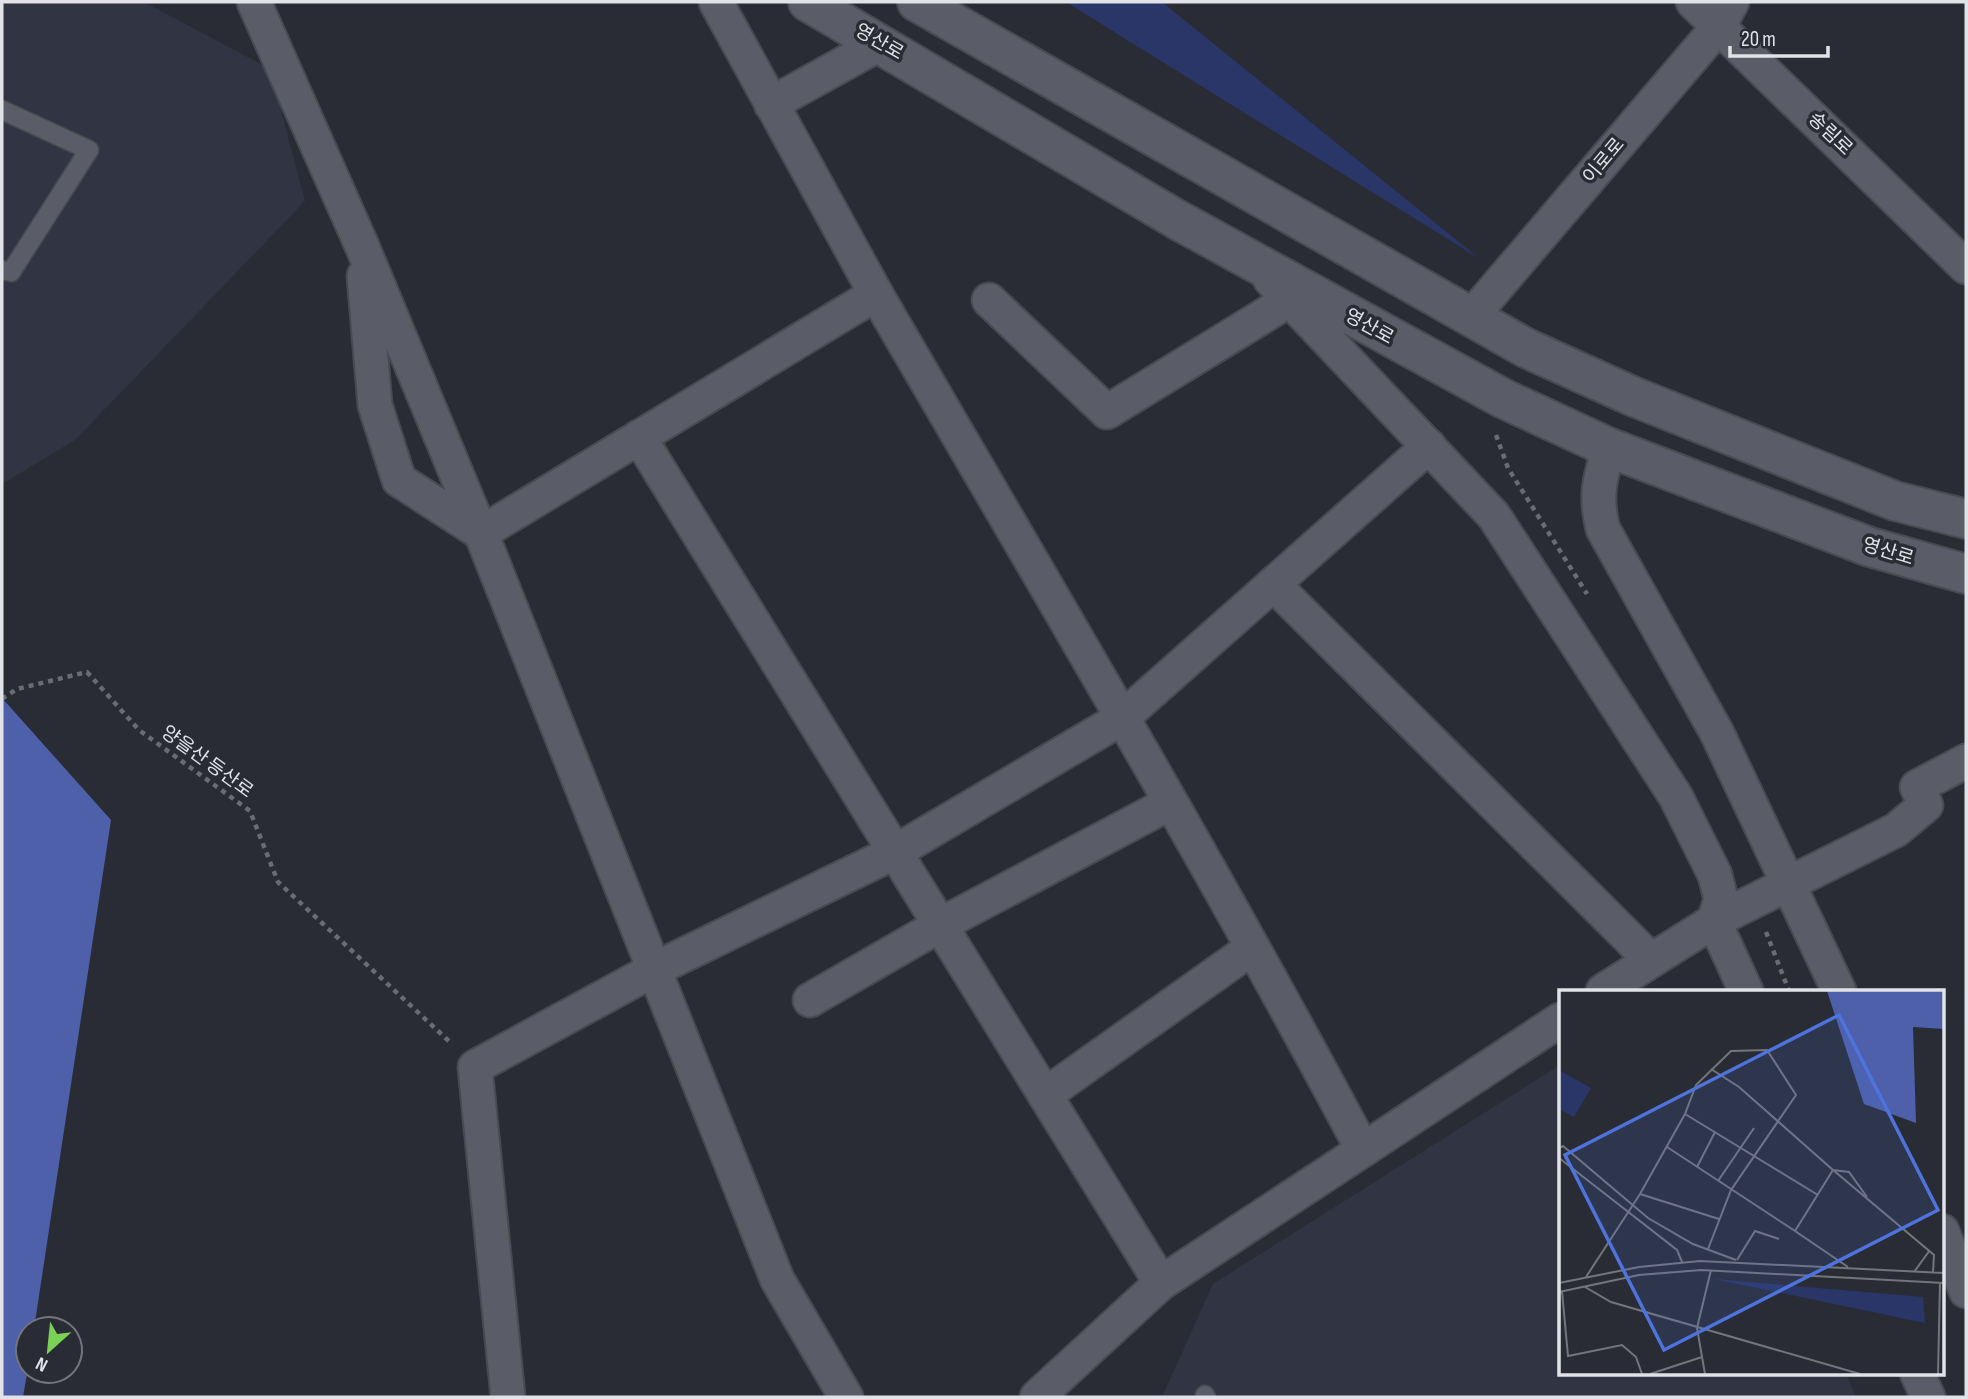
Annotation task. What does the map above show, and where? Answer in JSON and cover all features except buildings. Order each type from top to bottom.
[{"type":"street","points":[[254,2],[362,246],[481,533],[777,1279],[846,1397]]},
{"type":"street","points":[[716,2],[876,294],[1122,718],[1363,1150]]},
{"type":"street","name":"영산로","points":[[808,2],[1176,219],[1504,399],[1610,447],[1871,547],[1966,574]]},
{"type":"street","points":[[917,2],[1526,348],[1645,401],[1895,501],[1966,519]]},
{"type":"street","name":"송림로","points":[[1693,2],[1726,14],[1966,267]]},
{"type":"street","name":"이로로","points":[[1471,317],[1726,14]]},
{"type":"street","points":[[771,104],[881,43]]},
{"type":"street","points":[[1176,219],[1276,283],[1494,516],[1676,797],[1714,875],[1721,899],[1714,921],[1746,990]]},
{"type":"street","points":[[362,246],[374,405],[398,480],[481,533]]},
{"type":"street","points":[[481,533],[876,294]]},
{"type":"street","points":[[989,300],[1107,412],[1291,299]]},
{"type":"street","points":[[639,437],[1161,1283]]},
{"type":"street","points":[[508,1397],[475,1067],[655,969],[895,852],[1122,718],[1429,446]]},
{"type":"street","points":[[1610,447],[1597,490],[1603,529],[1717,733],[1839,990]]},
{"type":"street","points":[[1273,584],[1651,960]]},
{"type":"street","points":[[1605,990],[1714,921],[1896,830],[1926,805],[1917,787],[1966,761]]},
{"type":"street","points":[[810,1000],[940,925],[1170,803]]},
{"type":"street","points":[[1045,1095],[1252,948]]},
{"type":"street","points":[[1037,1397],[1161,1283],[1559,1021]]},
{"type":"street","points":[[1944,1236],[1966,1291]]},
{"type":"street","points":[[1917,1374],[1928,1397]]},
{"type":"lane","points":[[2,110],[89,150],[11,272],[2,270]]},
{"type":"path","name":"양을산 등산로","points":[[2,699],[17,689],[87,672],[139,730],[250,811],[278,882],[475,1067]]},
{"type":"shaded area","points":[[2,2],[144,2],[270,69],[305,201],[75,440],[2,484]]},
{"type":"shaded area","points":[[1066,2],[1162,2],[1480,259]]},
{"type":"shaded area","points":[[2,698],[111,820],[36,1315],[14,1315],[14,1385],[25,1385],[23,1397],[2,1397]]},
{"type":"shaded area","points":[[1559,1066],[1559,1374],[1846,1374],[1856,1397],[1162,1397],[1213,1284]]}]
